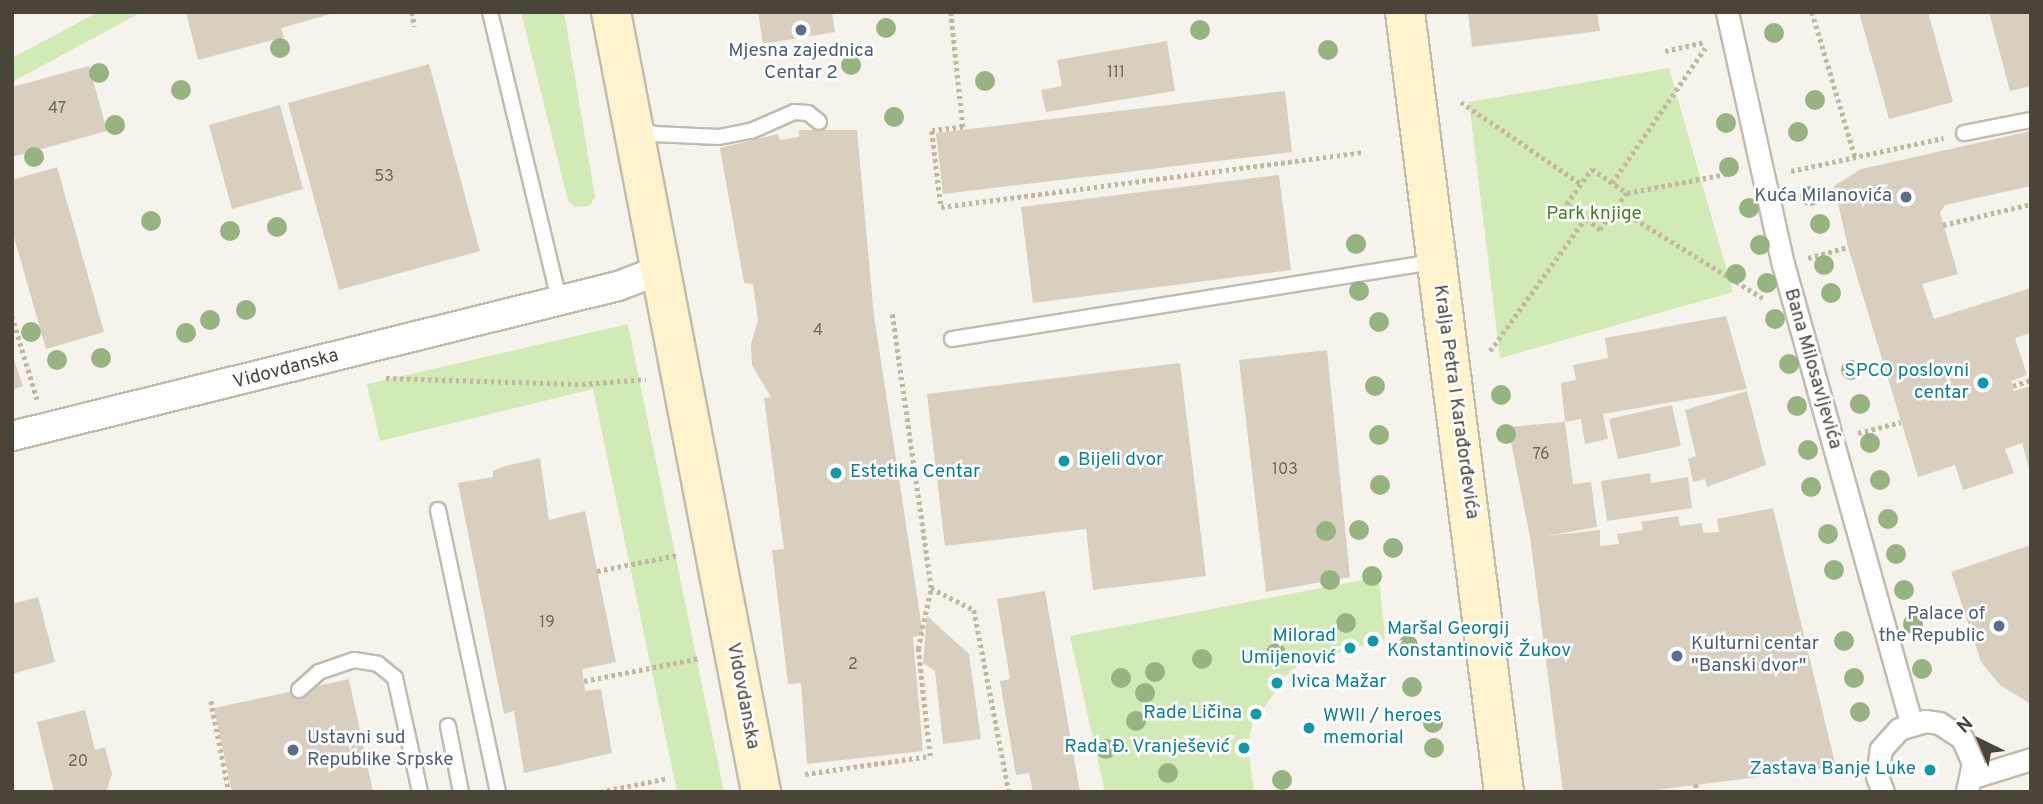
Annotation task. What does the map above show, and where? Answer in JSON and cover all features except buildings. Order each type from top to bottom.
[{"type":"main road","name":"Vidovdanska","points":[[611,12],[628,117],[761,792]]},
{"type":"main road","name":"Kralja Petra I Karađorđevića","points":[[1405,12],[1435,261],[1475,538],[1504,792]]},
{"type":"street","name":"Bana Milosavljevića","points":[[1727,12],[1766,177],[1783,264],[1911,723]]},
{"type":"street","name":"Vidovdanska","points":[[12,436],[159,403],[618,286],[658,271]]},
{"type":"street","points":[[1883,792],[1877,776],[1881,749],[1888,738],[1911,723],[1939,723],[1952,729],[1969,750],[1970,784],[2031,759]]},
{"type":"lane","points":[[490,12],[559,299]]},
{"type":"lane","points":[[628,117],[648,133],[701,136],[751,131],[801,111],[819,122]]},
{"type":"lane","points":[[1964,133],[2031,120]]},
{"type":"lane","points":[[952,339],[1435,261]]},
{"type":"lane","points":[[438,510],[498,792]]},
{"type":"lane","points":[[299,690],[319,672],[354,660],[378,664],[395,678],[420,792]]},
{"type":"lane","points":[[448,726],[461,792]]},
{"type":"path","points":[[412,12],[415,27]]},
{"type":"path","points":[[951,12],[963,127],[932,131],[942,208],[1363,152]]},
{"type":"path","points":[[1812,12],[1855,156]]},
{"type":"path","points":[[1612,183],[1710,41],[1665,51]]},
{"type":"path","points":[[1461,102],[1581,184]]},
{"type":"path","points":[[1766,177],[1964,133]]},
{"type":"path","points":[[1627,193],[1600,230],[1566,204],[1592,169],[1627,193],[1699,179]]},
{"type":"path","points":[[1943,225],[2031,204]]},
{"type":"path","points":[[1617,208],[1729,280]]},
{"type":"path","points":[[1490,351],[1585,219]]},
{"type":"path","points":[[1783,264],[1848,247]]},
{"type":"path","points":[[806,774],[930,756],[918,649],[931,588],[892,313]]},
{"type":"path","points":[[12,316],[45,427]]},
{"type":"path","points":[[382,378],[541,384],[650,378]]},
{"type":"path","points":[[2013,386],[2030,380]]},
{"type":"path","points":[[1832,440],[1901,422]]},
{"type":"path","points":[[597,572],[687,553]]},
{"type":"path","points":[[931,588],[974,610],[1009,792]]},
{"type":"path","points":[[584,681],[709,656]]},
{"type":"path","points":[[211,701],[229,792]]},
{"type":"path","points":[[600,792],[668,778]]},
{"type":"path","points":[[1696,784],[1696,792]]},
{"type":"green space","points":[[98,12],[142,12],[12,82],[12,58]]},
{"type":"green space","points":[[521,12],[564,12],[595,197],[589,206],[575,207],[568,201]]},
{"type":"green space","name":"Park knjige","points":[[1669,68],[1733,292],[1500,358],[1469,102]]},
{"type":"green space","points":[[628,324],[724,792],[677,792],[593,389],[380,441],[367,384]]},
{"type":"green space","points":[[1379,577],[1385,639],[1303,663],[1290,671],[1252,725],[1248,745],[1254,792],[1105,792],[1070,636]]},
{"type":"place","name":"Mjesna zajednica Centar 2","points":[[801,30]]},
{"type":"place","name":"Kuća Milanovića","points":[[1906,197]]},
{"type":"place","name":"SPCO poslovni centar","points":[[1983,383]]},
{"type":"place","name":"Bijeli dvor","points":[[1064,461]]},
{"type":"place","name":"Estetika Centar","points":[[836,473]]},
{"type":"place","name":"Palace of the Republic","points":[[1999,626]]},
{"type":"place","name":"Maršal Georgij Konstantinovič Žukov","points":[[1373,641]]},
{"type":"place","name":"Milorad Umijenović","points":[[1350,648]]},
{"type":"place","name":"Kulturni centar \"Banski dvor\"","points":[[1677,656]]},
{"type":"place","name":"Ivica Mažar","points":[[1277,683]]},
{"type":"place","name":"Rade Ličina","points":[[1256,714]]},
{"type":"place","name":"WWII / heroes memorial","points":[[1309,728]]},
{"type":"place","name":"Rada Đ. Vranješević","points":[[1244,748]]},
{"type":"place","name":"Ustavni sud Republike Srpske","points":[[293,750]]},
{"type":"place","name":"Zastava Banje Luke","points":[[1930,770]]}]
